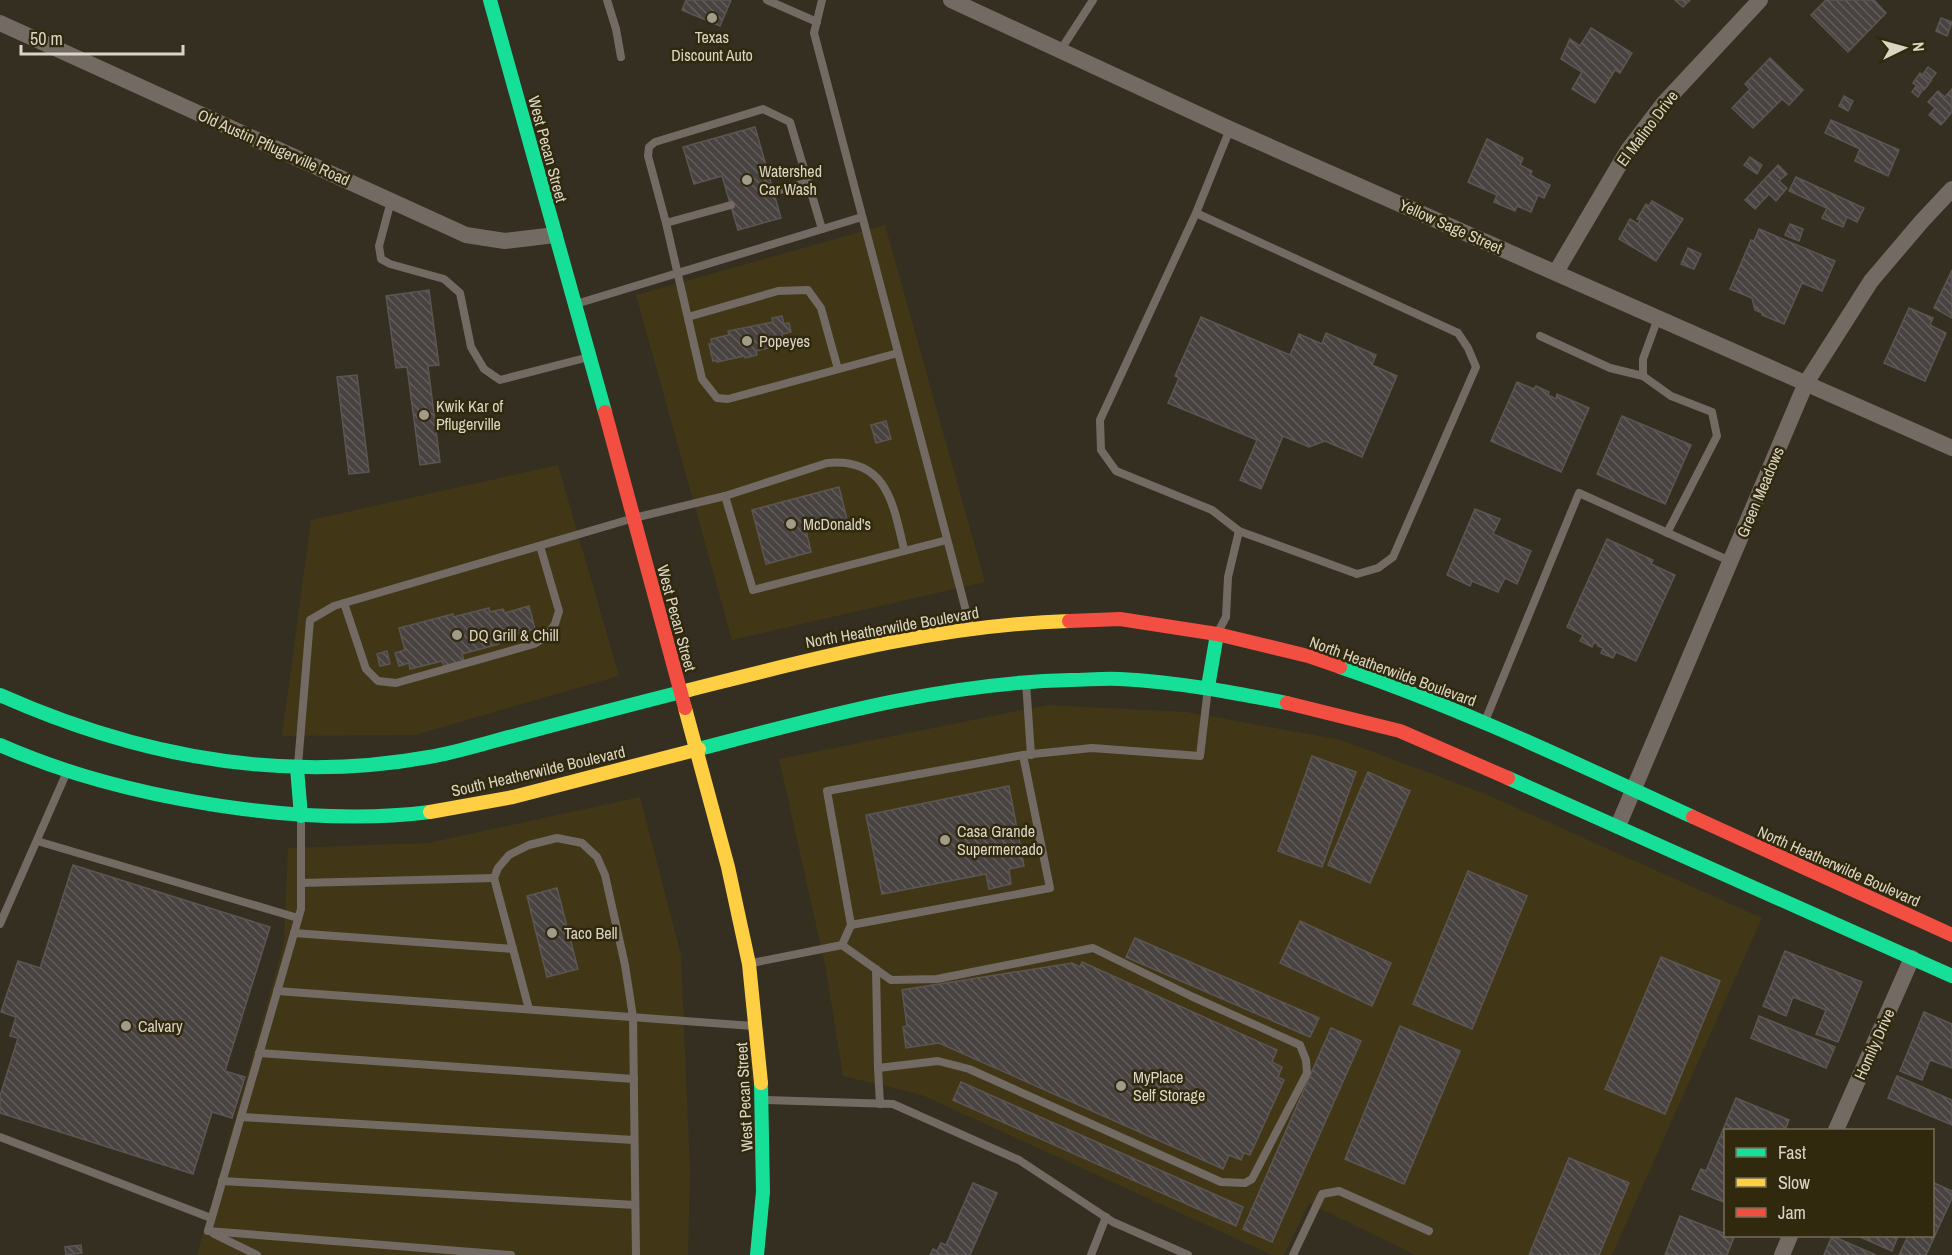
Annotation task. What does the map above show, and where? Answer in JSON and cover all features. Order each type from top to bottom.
[{"type":"main road","name":"West Pecan Street","points":[[490,0],[728,867],[748,964],[763,1100],[763,1192],[757,1255]]},
{"type":"main road","name":"North Heatherwilde Boulevard","points":[[679,691],[845,650],[971,628],[1022,622],[1120,619],[1217,634],[1308,656],[1402,688],[1485,722],[1952,934]]},
{"type":"main road","points":[[1208,687],[1217,634]]},
{"type":"main road","points":[[695,749],[854,708],[953,690],[1026,681],[1118,678],[1208,687],[1313,708],[1400,731],[1952,976]]},
{"type":"main road","points":[[0,695],[47,716],[179,755],[297,768],[347,767],[430,756],[679,691]]},
{"type":"main road","name":"South Heatherwilde Boulevard","points":[[0,745],[38,762],[114,786],[188,802],[301,816],[354,818],[400,816],[454,809],[513,797],[695,749]]},
{"type":"main road","points":[[297,768],[301,816]]},
{"type":"street","name":"Yellow Sage Street","points":[[951,0],[1230,129],[1952,448]]},
{"type":"street","name":"El Malino Drive","points":[[1556,272],[1628,150],[1663,104],[1760,0]]},
{"type":"street","name":"Old Austin Pflugerville Road","points":[[0,23],[466,235],[505,241],[555,235]]},
{"type":"street","name":"Green Meadows","points":[[1618,826],[1806,383],[1871,281],[1922,220],[1952,189]]},
{"type":"street","name":"Homily Drive","points":[[1837,1129],[1912,958]]},
{"type":"street","points":[[1782,1255],[1790,1237]]},
{"type":"lane","points":[[607,0],[616,29],[621,57]]},
{"type":"lane","points":[[767,0],[817,22]]},
{"type":"lane","points":[[822,0],[814,33],[971,628]]},
{"type":"lane","points":[[1060,51],[1093,0]]},
{"type":"lane","points":[[822,229],[790,122],[763,109],[655,142],[649,147],[648,156],[702,379],[717,398],[728,399],[898,353]]},
{"type":"lane","points":[[1196,213],[1458,333],[1468,348],[1476,367],[1392,557],[1378,568],[1357,574],[1239,531],[1212,510],[1116,471],[1101,450],[1100,420],[1196,213],[1230,129]]},
{"type":"lane","points":[[777,191],[808,182]]},
{"type":"lane","points":[[391,201],[380,246],[381,259],[390,264],[444,279],[460,294],[471,347],[484,369],[500,380],[589,357]]},
{"type":"lane","points":[[666,223],[731,205]]},
{"type":"lane","points":[[574,304],[862,217]]},
{"type":"lane","points":[[688,317],[778,291],[808,290],[821,308],[838,369]]},
{"type":"lane","points":[[1642,376],[1643,359],[1658,318]]},
{"type":"lane","points":[[1540,336],[1610,368],[1642,376],[1671,396],[1712,412],[1717,436],[1667,533]]},
{"type":"lane","points":[[297,768],[310,620],[334,606],[634,518],[725,496],[827,463],[841,462],[873,472],[885,488],[893,506],[904,549]]},
{"type":"lane","points":[[1485,722],[1579,493],[1730,561]]},
{"type":"lane","points":[[725,496],[753,590],[904,549],[947,540]]},
{"type":"lane","points":[[1217,634],[1226,617],[1228,577],[1239,531]]},
{"type":"lane","points":[[344,603],[366,669],[378,681],[396,683],[534,644],[546,637],[555,624],[559,611],[540,546]]},
{"type":"lane","points":[[851,925],[1050,888],[1027,755],[1026,681]]},
{"type":"lane","points":[[842,945],[851,925],[827,791],[1027,755],[1092,748],[1200,756],[1208,687]]},
{"type":"lane","points":[[0,924],[67,771]]},
{"type":"lane","points":[[208,1231],[301,909],[301,816]]},
{"type":"lane","points":[[530,1009],[494,878],[498,868],[509,855],[529,845],[557,838],[582,843],[597,857],[605,875],[625,965],[633,1017],[636,1255]]},
{"type":"lane","points":[[37,841],[298,918]]},
{"type":"lane","points":[[301,883],[494,878]]},
{"type":"lane","points":[[294,933],[513,949]]},
{"type":"lane","points":[[748,964],[842,945],[891,980],[937,979],[1093,948],[1193,997],[1300,1045],[1306,1060],[1307,1073],[1252,1179],[1245,1183],[1221,1182],[969,1069],[938,1061],[878,1068]]},
{"type":"lane","points":[[876,969],[880,1104]]},
{"type":"lane","points":[[278,991],[756,1026]]},
{"type":"lane","points":[[260,1053],[634,1079]]},
{"type":"lane","points":[[763,1100],[893,1104],[1019,1161],[1106,1217],[1188,1255]]},
{"type":"lane","points":[[241,1117],[634,1140]]},
{"type":"lane","points":[[0,1137],[211,1218]]},
{"type":"lane","points":[[222,1181],[635,1205]]},
{"type":"lane","points":[[1293,1255],[1323,1194],[1339,1191],[1429,1231]]},
{"type":"lane","points":[[1091,1255],[1106,1217]]},
{"type":"lane","points":[[208,1231],[455,1253],[511,1255]]},
{"type":"lane","points":[[208,1231],[257,1255]]},
{"type":"shaded area","points":[[885,225],[985,582],[732,640],[636,295]]},
{"type":"shaded area","points":[[558,465],[619,676],[415,735],[282,736],[311,520]]},
{"type":"shaded area","points":[[1047,705],[1187,712],[1341,740],[1483,793],[1762,918],[1612,1255],[1415,1255],[1309,1203],[1284,1255],[1272,1255],[922,1095],[843,1076],[826,970],[779,759]]},
{"type":"shaded area","points":[[640,797],[681,955],[690,1170],[688,1255],[197,1255],[284,943],[288,848],[428,843]]},
{"type":"building","name":"Texas Discount Auto","points":[[686,0],[731,0],[720,26],[682,10]]},
{"type":"building","points":[[1675,0],[1690,0],[1683,7]]},
{"type":"building","points":[[1826,0],[1874,0],[1886,13],[1848,52],[1811,15]]},
{"type":"building","points":[[1941,18],[1952,22],[1947,36],[1936,31]]},
{"type":"building","points":[[1591,28],[1632,53],[1620,73],[1615,70],[1595,103],[1572,89],[1582,72],[1561,59],[1570,39],[1580,46]]},
{"type":"building","points":[[1770,58],[1803,90],[1789,105],[1782,99],[1753,128],[1732,108],[1750,89],[1745,84]]},
{"type":"building","points":[[1928,67],[1936,73],[1931,80],[1923,74]]},
{"type":"building","points":[[1920,73],[1931,81],[1924,90],[1913,83]]},
{"type":"building","points":[[1916,86],[1922,91],[1918,97],[1912,92]]},
{"type":"building","points":[[1952,89],[1952,112],[1941,125],[1929,115],[1935,108],[1928,102],[1938,91],[1945,97]]},
{"type":"building","points":[[1844,96],[1853,101],[1848,111],[1839,106]]},
{"type":"building","points":[[1831,120],[1899,150],[1888,176],[1855,161],[1860,149],[1825,133]]},
{"type":"building","name":"Watershed Car Wash","points":[[755,127],[781,218],[738,230],[722,176],[694,184],[683,147]]},
{"type":"building","points":[[1487,139],[1523,158],[1520,165],[1532,171],[1530,175],[1550,185],[1544,198],[1538,195],[1531,212],[1517,206],[1515,211],[1494,202],[1497,195],[1468,182]]},
{"type":"building","points":[[1750,157],[1762,165],[1757,174],[1744,165]]},
{"type":"building","points":[[1778,165],[1787,174],[1779,181],[1787,188],[1776,201],[1769,194],[1755,209],[1745,200]]},
{"type":"building","points":[[1796,177],[1864,208],[1857,222],[1847,217],[1843,227],[1822,218],[1827,208],[1789,191]]},
{"type":"building","points":[[1652,201],[1683,219],[1656,261],[1619,239],[1630,219],[1638,224],[1640,220],[1637,219],[1646,204],[1649,206]]},
{"type":"building","points":[[1790,224],[1803,229],[1799,241],[1785,235]]},
{"type":"building","points":[[1759,229],[1835,261],[1822,291],[1802,283],[1784,324],[1755,310],[1752,298],[1730,289],[1751,240],[1754,241]]},
{"type":"building","points":[[1688,248],[1701,254],[1694,269],[1681,264]]},
{"type":"building","points":[[1952,270],[1952,318],[1934,308]]},
{"type":"building","name":"Kwik Kar of Pflugerville","points":[[429,290],[439,365],[428,366],[440,462],[420,465],[407,367],[396,368],[386,296]]},
{"type":"building","points":[[1909,308],[1933,318],[1930,325],[1946,333],[1925,381],[1884,363]]},
{"type":"building","name":"Popeyes","points":[[782,316],[784,324],[789,323],[791,332],[782,334],[784,344],[756,351],[757,355],[745,358],[744,356],[713,361],[709,344],[712,344],[711,339],[729,335],[728,331],[773,322],[772,318]]},
{"type":"building","points":[[1201,317],[1290,355],[1299,334],[1322,344],[1326,333],[1376,355],[1372,365],[1397,376],[1362,457],[1325,441],[1309,447],[1283,436],[1261,489],[1240,480],[1257,440],[1168,403],[1179,378],[1175,376]]},
{"type":"building","points":[[357,375],[369,472],[349,474],[337,377]]},
{"type":"building","points":[[1517,382],[1534,389],[1536,386],[1549,392],[1548,395],[1556,399],[1557,394],[1589,408],[1561,472],[1491,441]]},
{"type":"building","points":[[1622,416],[1691,445],[1665,504],[1597,474]]},
{"type":"building","points":[[886,421],[891,439],[876,443],[871,425]]},
{"type":"building","name":"McDonald's","points":[[839,487],[847,519],[806,530],[811,552],[766,564],[752,510]]},
{"type":"building","points":[[1475,509],[1500,519],[1493,534],[1531,551],[1517,584],[1505,578],[1498,592],[1472,581],[1470,586],[1447,575]]},
{"type":"building","points":[[1607,539],[1653,560],[1651,564],[1675,575],[1636,661],[1616,652],[1613,658],[1601,653],[1603,648],[1594,642],[1592,647],[1580,641],[1583,635],[1567,627]]},
{"type":"building","name":"DQ Grill & Chill","points":[[529,606],[535,629],[497,639],[499,644],[462,654],[464,661],[444,666],[442,661],[410,669],[409,663],[399,666],[395,653],[405,650],[399,628],[453,614],[453,617],[489,608],[490,612],[503,609],[505,613]]},
{"type":"building","points":[[387,651],[390,664],[380,666],[377,654]]},
{"type":"building","points":[[1312,756],[1356,772],[1322,867],[1278,851]]},
{"type":"building","points":[[1368,772],[1410,791],[1370,883],[1328,865]]},
{"type":"building","name":"Casa Grande Supermercado","points":[[1009,786],[1024,866],[1009,869],[1011,884],[989,889],[986,874],[882,894],[866,815]]},
{"type":"building","name":"Calvary","points":[[73,865],[270,927],[225,1071],[245,1077],[232,1118],[212,1112],[193,1174],[0,1113],[0,1096],[18,1038],[10,1036],[16,1017],[1,1012],[18,961],[40,968]]},
{"type":"building","points":[[1468,871],[1527,896],[1472,1029],[1413,1004]]},
{"type":"building","name":"Taco Bell","points":[[557,888],[578,969],[547,977],[527,896]]},
{"type":"building","points":[[1300,921],[1391,963],[1372,1006],[1280,963]]},
{"type":"building","points":[[1135,938],[1319,1018],[1310,1037],[1126,957]]},
{"type":"building","points":[[1785,951],[1862,982],[1838,1042],[1816,1034],[1826,1010],[1793,997],[1786,1016],[1763,1006]]},
{"type":"building","points":[[1661,957],[1720,981],[1665,1114],[1605,1089]]},
{"type":"building","points":[[1082,962],[1277,1050],[1272,1062],[1282,1067],[1278,1077],[1284,1080],[1250,1155],[1244,1153],[1241,1160],[1229,1155],[1223,1169],[939,1043],[906,1048],[903,1027],[907,1026],[902,990],[1072,963],[1080,967]]},
{"type":"building","points":[[1924,1012],[1952,1024],[1952,1068],[1930,1060],[1922,1080],[1900,1071]]},
{"type":"building","points":[[1759,1016],[1835,1047],[1826,1068],[1751,1038]]},
{"type":"building","points":[[1400,1026],[1460,1051],[1404,1184],[1345,1159]]},
{"type":"building","points":[[1331,1028],[1361,1041],[1272,1242],[1243,1229]]},
{"type":"building","points":[[1897,1076],[1952,1100],[1952,1125],[1888,1098]]},
{"type":"building","points":[[961,1082],[1243,1207],[1236,1226],[953,1100]]},
{"type":"building","points":[[1736,1098],[1789,1120],[1785,1129],[1724,1129],[1724,1202],[1692,1189],[1701,1169],[1706,1171]]},
{"type":"building","points":[[1569,1158],[1629,1183],[1599,1255],[1529,1255]]},
{"type":"building","points":[[973,1183],[997,1193],[970,1255],[930,1255],[933,1249],[937,1251],[941,1243],[946,1245]]},
{"type":"building","points":[[1934,1183],[1952,1191],[1952,1198],[1926,1255],[1899,1255],[1908,1237],[1934,1237]]},
{"type":"building","points":[[1680,1216],[1724,1233],[1724,1237],[1734,1237],[1727,1255],[1665,1255]]},
{"type":"building","points":[[1832,1237],[1834,1237],[1876,1255],[1824,1255]]},
{"type":"building","points":[[1860,1237],[1898,1237],[1892,1251]]},
{"type":"building","points":[[81,1245],[82,1253],[66,1255],[65,1247]]},
{"type":"traffic: fast","points":[[490,0],[605,412]]},
{"type":"traffic: fast","points":[[1208,687],[1217,634]]},
{"type":"traffic: fast","points":[[1340,667],[1430,700],[1693,817]]},
{"type":"traffic: fast","points":[[699,749],[883,704],[929,695],[1023,683],[1107,679],[1141,680],[1204,688],[1287,703]]},
{"type":"traffic: fast","points":[[0,695],[104,734],[157,749],[210,759],[264,765],[318,767],[373,765],[440,755],[689,690]]},
{"type":"traffic: fast","points":[[0,745],[59,768],[119,786],[212,804],[313,816],[383,816],[430,812]]},
{"type":"traffic: fast","points":[[297,768],[301,816]]},
{"type":"traffic: fast","points":[[1508,778],[1952,976]]},
{"type":"traffic: fast","points":[[757,1255],[763,1192],[761,1083]]},
{"type":"traffic: slow","points":[[689,690],[831,655],[925,636],[972,629],[1069,621]]},
{"type":"traffic: slow","points":[[685,708],[728,867],[749,964],[761,1083]]},
{"type":"traffic: slow","points":[[430,812],[513,797],[699,749]]},
{"type":"traffic: jam","points":[[605,412],[685,708]]},
{"type":"traffic: jam","points":[[1069,621],[1120,619],[1217,634],[1308,656],[1340,667]]},
{"type":"traffic: jam","points":[[1287,703],[1400,731],[1508,778]]},
{"type":"traffic: jam","points":[[1693,817],[1952,935]]},
{"type":"place","name":"Texas Discount Auto","points":[[712,18]]},
{"type":"place","name":"Watershed Car Wash","points":[[747,180]]},
{"type":"place","name":"Popeyes","points":[[747,341]]},
{"type":"place","name":"Kwik Kar of Pflugerville","points":[[424,415]]},
{"type":"place","name":"McDonald's","points":[[791,524]]},
{"type":"place","name":"DQ Grill & Chill","points":[[457,635]]},
{"type":"place","name":"Casa Grande Supermercado","points":[[945,840]]},
{"type":"place","name":"Taco Bell","points":[[552,933]]},
{"type":"place","name":"Calvary","points":[[126,1026]]},
{"type":"place","name":"MyPlace Self Storage","points":[[1121,1086]]}]
